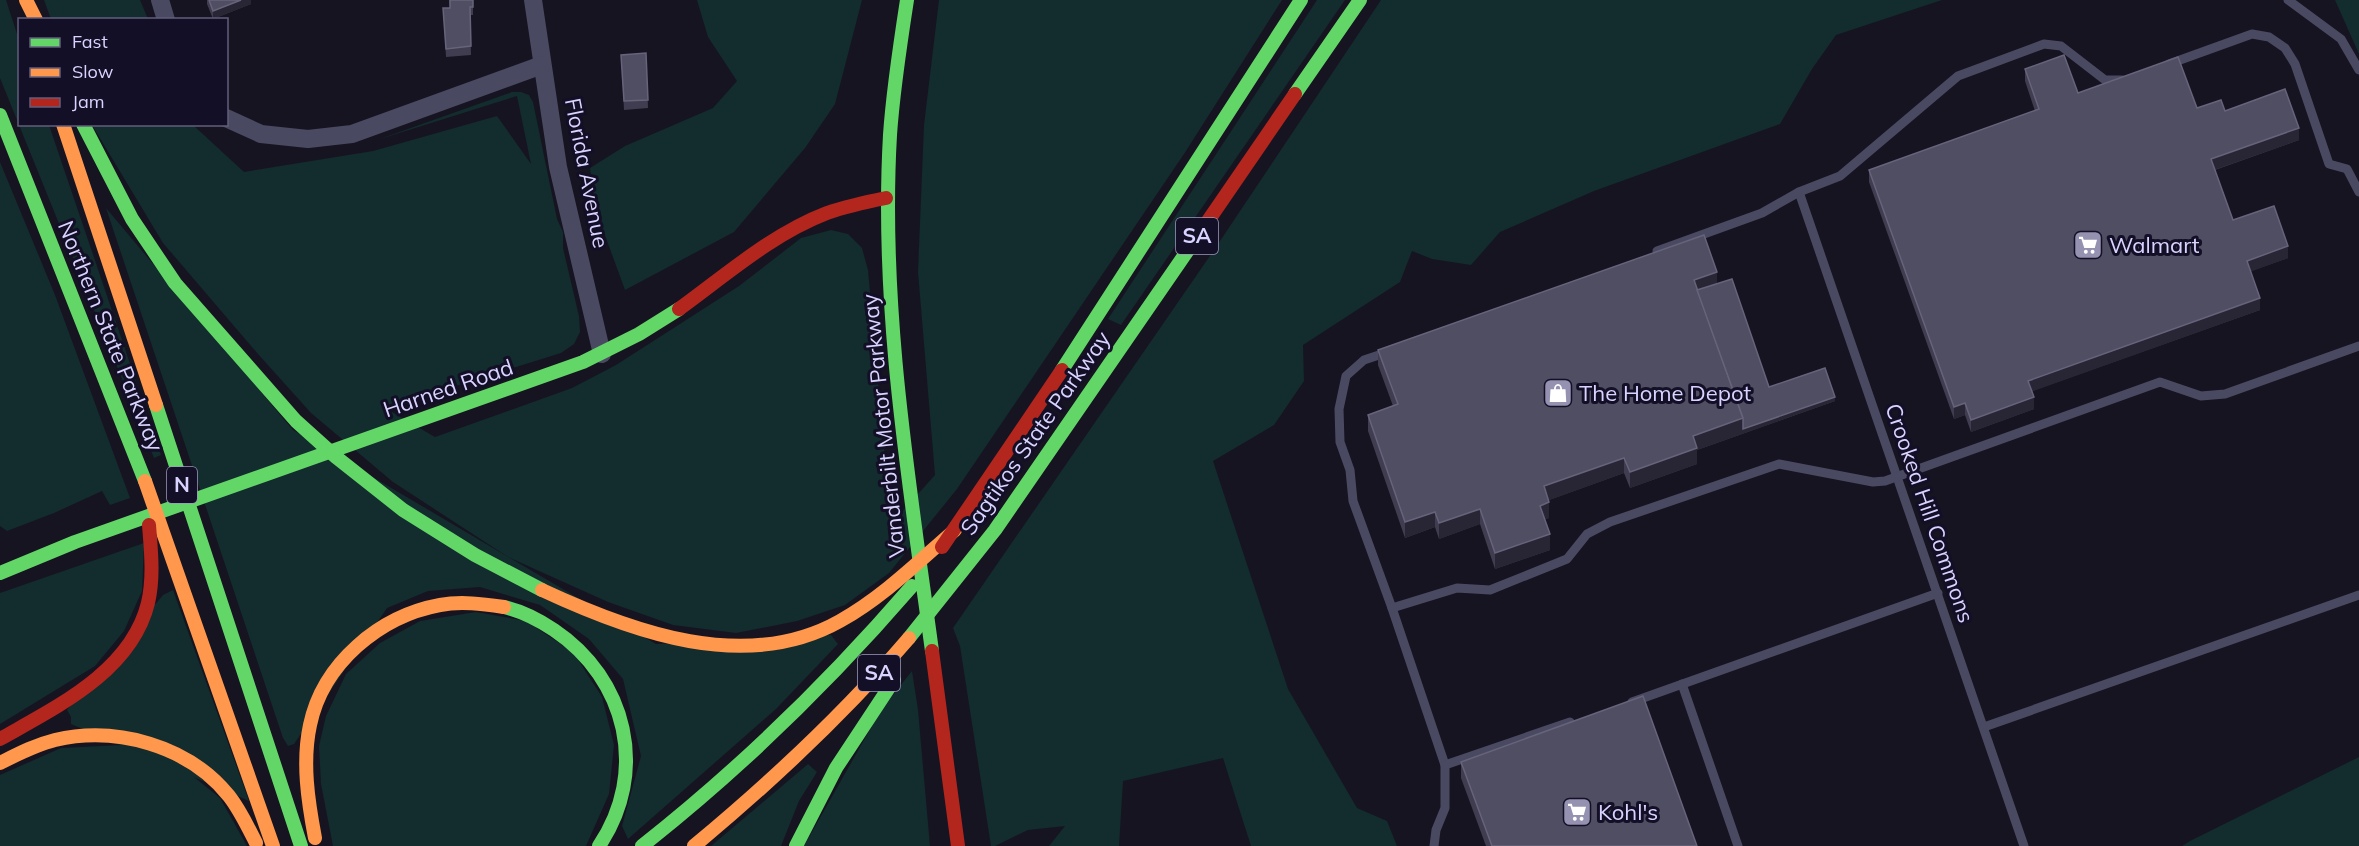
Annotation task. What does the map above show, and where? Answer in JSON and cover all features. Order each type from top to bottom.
[{"type":"main road","points":[[20,0],[26,18]]},
{"type":"main road","points":[[27,0],[35,18]]},
{"type":"main road","name":"Vanderbilt Motor Parkway","points":[[907,0],[891,101],[886,198],[891,336],[903,442],[958,846]]},
{"type":"main road","name":"Sagtikos State Parkway","points":[[642,846],[740,765],[807,703],[916,582],[955,530],[1030,420],[1301,0]]},
{"type":"main road","name":"Sagtikos State Parkway","points":[[694,846],[774,778],[870,682],[951,588],[1034,473],[1360,0]]},
{"type":"main road","name":"Northern State Parkway","points":[[0,115],[137,459],[273,846]]},
{"type":"main road","name":"Northern State Parkway","points":[[64,126],[301,846]]},
{"type":"main road","points":[[84,126],[121,200],[168,274],[215,331],[303,428],[347,467],[410,514],[476,556],[543,590],[614,620],[672,639],[738,647],[779,643],[816,632],[853,616],[955,530]]},
{"type":"main road","name":"Harned Road","points":[[0,573],[75,542],[544,377],[602,354],[673,313],[794,228],[839,208],[886,198]]},
{"type":"main road","points":[[0,738],[73,698],[86,688],[117,660],[140,626],[147,609],[153,572],[149,530],[137,459]]},
{"type":"main road","points":[[991,558],[1034,473]]},
{"type":"main road","points":[[316,846],[307,778],[308,734],[319,696],[330,677],[358,644],[373,631],[391,621],[429,606],[466,602],[505,606],[537,618],[555,629],[586,657],[611,693],[624,735],[627,778],[617,817],[599,846]]},
{"type":"main road","points":[[921,647],[941,622]]},
{"type":"main road","points":[[796,846],[836,768],[902,670]]},
{"type":"main road","points":[[0,763],[37,746],[75,737],[117,737],[158,745],[195,765],[224,789],[258,846]]},
{"type":"street","points":[[160,0],[165,18]]},
{"type":"street","name":"Florida Avenue","points":[[533,0],[558,167],[602,354]]},
{"type":"street","points":[[228,119],[261,134],[308,139],[352,134],[542,65]]},
{"type":"lane","points":[[2288,0],[2341,39],[2359,70]]},
{"type":"lane","points":[[2164,65],[2252,34],[2269,37],[2277,42],[2285,48],[2295,64],[2329,164],[2347,169],[2359,192]]},
{"type":"lane","points":[[1643,257],[1762,213],[1799,192],[1840,176],[1958,76],[2044,44],[2061,46],[2104,80],[2121,81],[2132,77]]},
{"type":"lane","name":"Crooked Hill Commons","points":[[1799,192],[2024,846]]},
{"type":"lane","points":[[1392,608],[1457,588],[1490,590],[1567,559],[1587,534],[1610,522],[1779,464],[1873,482],[1897,477],[2160,382],[2201,396],[2225,394],[2359,346]]},
{"type":"lane","points":[[1398,348],[1364,360],[1347,376],[1339,409],[1340,442],[1350,470],[1353,501],[1445,765],[1445,808],[1436,830],[1434,846]]},
{"type":"lane","points":[[1622,705],[1938,593]]},
{"type":"lane","points":[[1984,727],[2359,595]]},
{"type":"lane","points":[[1682,684],[1738,846]]},
{"type":"lane","points":[[1445,765],[1576,720]]},
{"type":"green space","points":[[0,0],[6,0],[18,37],[18,122],[0,78]]},
{"type":"green space","points":[[44,0],[140,0],[148,18],[51,18]]},
{"type":"green space","points":[[697,0],[862,0],[835,104],[805,148],[734,232],[625,290],[595,208],[590,168],[625,146],[713,108],[737,81],[708,37]]},
{"type":"green space","points":[[939,0],[1282,0],[1184,154],[957,489],[889,573],[845,605],[797,621],[736,633],[673,625],[608,602],[508,557],[393,482],[311,413],[163,243],[93,126],[194,126],[244,172],[373,151],[497,116],[531,164],[517,96],[377,140],[512,92],[529,95],[533,102],[557,219],[563,232],[563,248],[579,316],[580,332],[574,344],[561,353],[385,408],[435,437],[572,388],[616,365],[739,286],[801,238],[831,230],[848,234],[862,248],[868,270],[891,524],[935,475],[918,272],[924,125]]},
{"type":"green space","points":[[1317,0],[1345,0],[1121,325],[1108,319]]},
{"type":"green space","points":[[1381,0],[1942,0],[1836,35],[1812,69],[1780,124],[1594,191],[1500,232],[1471,265],[1432,259],[1412,251],[1400,282],[1303,345],[1304,381],[1274,425],[1213,461],[1288,689],[1357,808],[1387,821],[1397,846],[1251,846],[1223,758],[1123,781],[1119,846],[1049,846],[1065,826],[1028,830],[991,846],[960,646],[953,628],[1214,250]]},
{"type":"green space","points":[[2335,0],[2359,0],[2359,54]]},
{"type":"green space","points":[[19,126],[49,126],[161,455],[154,458]]},
{"type":"green space","points":[[0,162],[55,295],[130,498],[110,505],[102,491],[7,531],[0,526]]},
{"type":"green space","points":[[106,208],[293,430],[656,644],[831,635],[838,644],[776,709],[628,839],[622,826],[641,756],[623,679],[589,639],[540,605],[480,587],[428,591],[387,608],[294,744],[288,746],[283,738]]},
{"type":"green space","points":[[144,543],[142,591],[124,631],[95,666],[0,724],[0,593]]},
{"type":"green space","points":[[173,590],[249,801],[71,724],[71,717],[67,710],[163,595]]},
{"type":"green space","points":[[476,612],[526,621],[573,652],[602,697],[614,745],[609,794],[586,846],[333,846],[321,784],[319,746],[326,716],[346,674],[380,643],[420,621]]},
{"type":"green space","points":[[912,671],[918,710],[930,846],[804,846],[881,710]]},
{"type":"green space","points":[[122,745],[184,769],[220,798],[247,846],[0,846],[0,775],[61,748]]},
{"type":"green space","points":[[2359,757],[2359,846],[2182,846],[2190,841]]},
{"type":"green space","points":[[808,764],[817,772],[799,801],[781,846],[711,846]]},
{"type":"building","points":[[209,0],[241,0],[213,11]]},
{"type":"building","points":[[450,0],[473,0],[473,7],[470,7],[471,46],[446,49],[443,8],[450,8]]},
{"type":"building","points":[[646,53],[648,100],[624,101],[621,55]]},
{"type":"building","name":"Walmart","points":[[2064,55],[2078,93],[2178,57],[2197,108],[2221,100],[2225,111],[2285,89],[2299,128],[2211,159],[2233,220],[2274,206],[2288,246],[2247,261],[2260,298],[2028,381],[2034,397],[1971,420],[1965,403],[1954,407],[1869,170],[2039,109],[2025,69]]},
{"type":"building","name":"The Home Depot","points":[[1704,235],[1717,272],[1694,280],[1743,418],[1693,436],[1697,448],[1630,472],[1624,458],[1544,486],[1549,502],[1540,506],[1550,534],[1495,553],[1480,509],[1439,523],[1435,512],[1405,522],[1368,415],[1398,404],[1378,350]]},
{"type":"building","points":[[1732,279],[1769,387],[1825,368],[1835,397],[1743,429],[1743,418],[1697,290]]},
{"type":"building","name":"Kohl's","points":[[1643,696],[1697,846],[1492,846],[1461,762]]},
{"type":"traffic: fast","points":[[907,0],[890,135],[889,265],[906,459],[932,651]]},
{"type":"traffic: fast","points":[[1062,370],[1301,0]]},
{"type":"traffic: fast","points":[[1295,94],[1360,0]]},
{"type":"traffic: fast","points":[[0,115],[145,481]]},
{"type":"traffic: fast","points":[[84,126],[132,219],[175,283],[296,421],[336,457],[403,510],[475,555],[542,590]]},
{"type":"traffic: fast","points":[[909,638],[995,530],[1197,237]]},
{"type":"traffic: fast","points":[[0,573],[75,542],[583,362],[639,334],[679,309]]},
{"type":"traffic: fast","points":[[156,405],[301,846]]},
{"type":"traffic: fast","points":[[642,846],[749,755],[849,656],[912,586]]},
{"type":"traffic: fast","points":[[504,607],[523,613],[542,623],[579,650],[599,674],[614,700],[623,729],[626,758],[623,788],[614,817],[599,846]]},
{"type":"traffic: fast","points":[[796,846],[836,768],[894,680]]},
{"type":"traffic: slow","points":[[26,0],[35,18]]},
{"type":"traffic: slow","points":[[64,126],[156,405]]},
{"type":"traffic: slow","points":[[145,481],[273,846]]},
{"type":"traffic: slow","points":[[542,590],[613,620],[651,632],[690,641],[728,646],[766,644],[804,637],[856,612],[900,578],[955,530]]},
{"type":"traffic: slow","points":[[315,838],[307,782],[306,753],[310,725],[317,702],[327,682],[341,663],[376,631],[418,611],[456,603],[504,607]]},
{"type":"traffic: slow","points":[[694,846],[806,746],[859,694],[909,638]]},
{"type":"traffic: slow","points":[[0,763],[40,744],[78,736],[126,738],[150,744],[172,752],[212,778],[233,801],[256,843]]},
{"type":"traffic: jam","points":[[1197,237],[1295,94]]},
{"type":"traffic: jam","points":[[679,309],[750,256],[787,232],[827,213],[886,198]]},
{"type":"traffic: jam","points":[[942,547],[1062,370]]},
{"type":"traffic: jam","points":[[0,739],[89,685],[126,649],[139,627],[150,593],[152,564],[149,525]]},
{"type":"traffic: jam","points":[[932,651],[958,846]]},
{"type":"place","name":"Walmart","points":[[2088,245]]},
{"type":"place","name":"The Home Depot","points":[[1558,393]]},
{"type":"place","name":"Kohl's","points":[[1577,812]]}]
